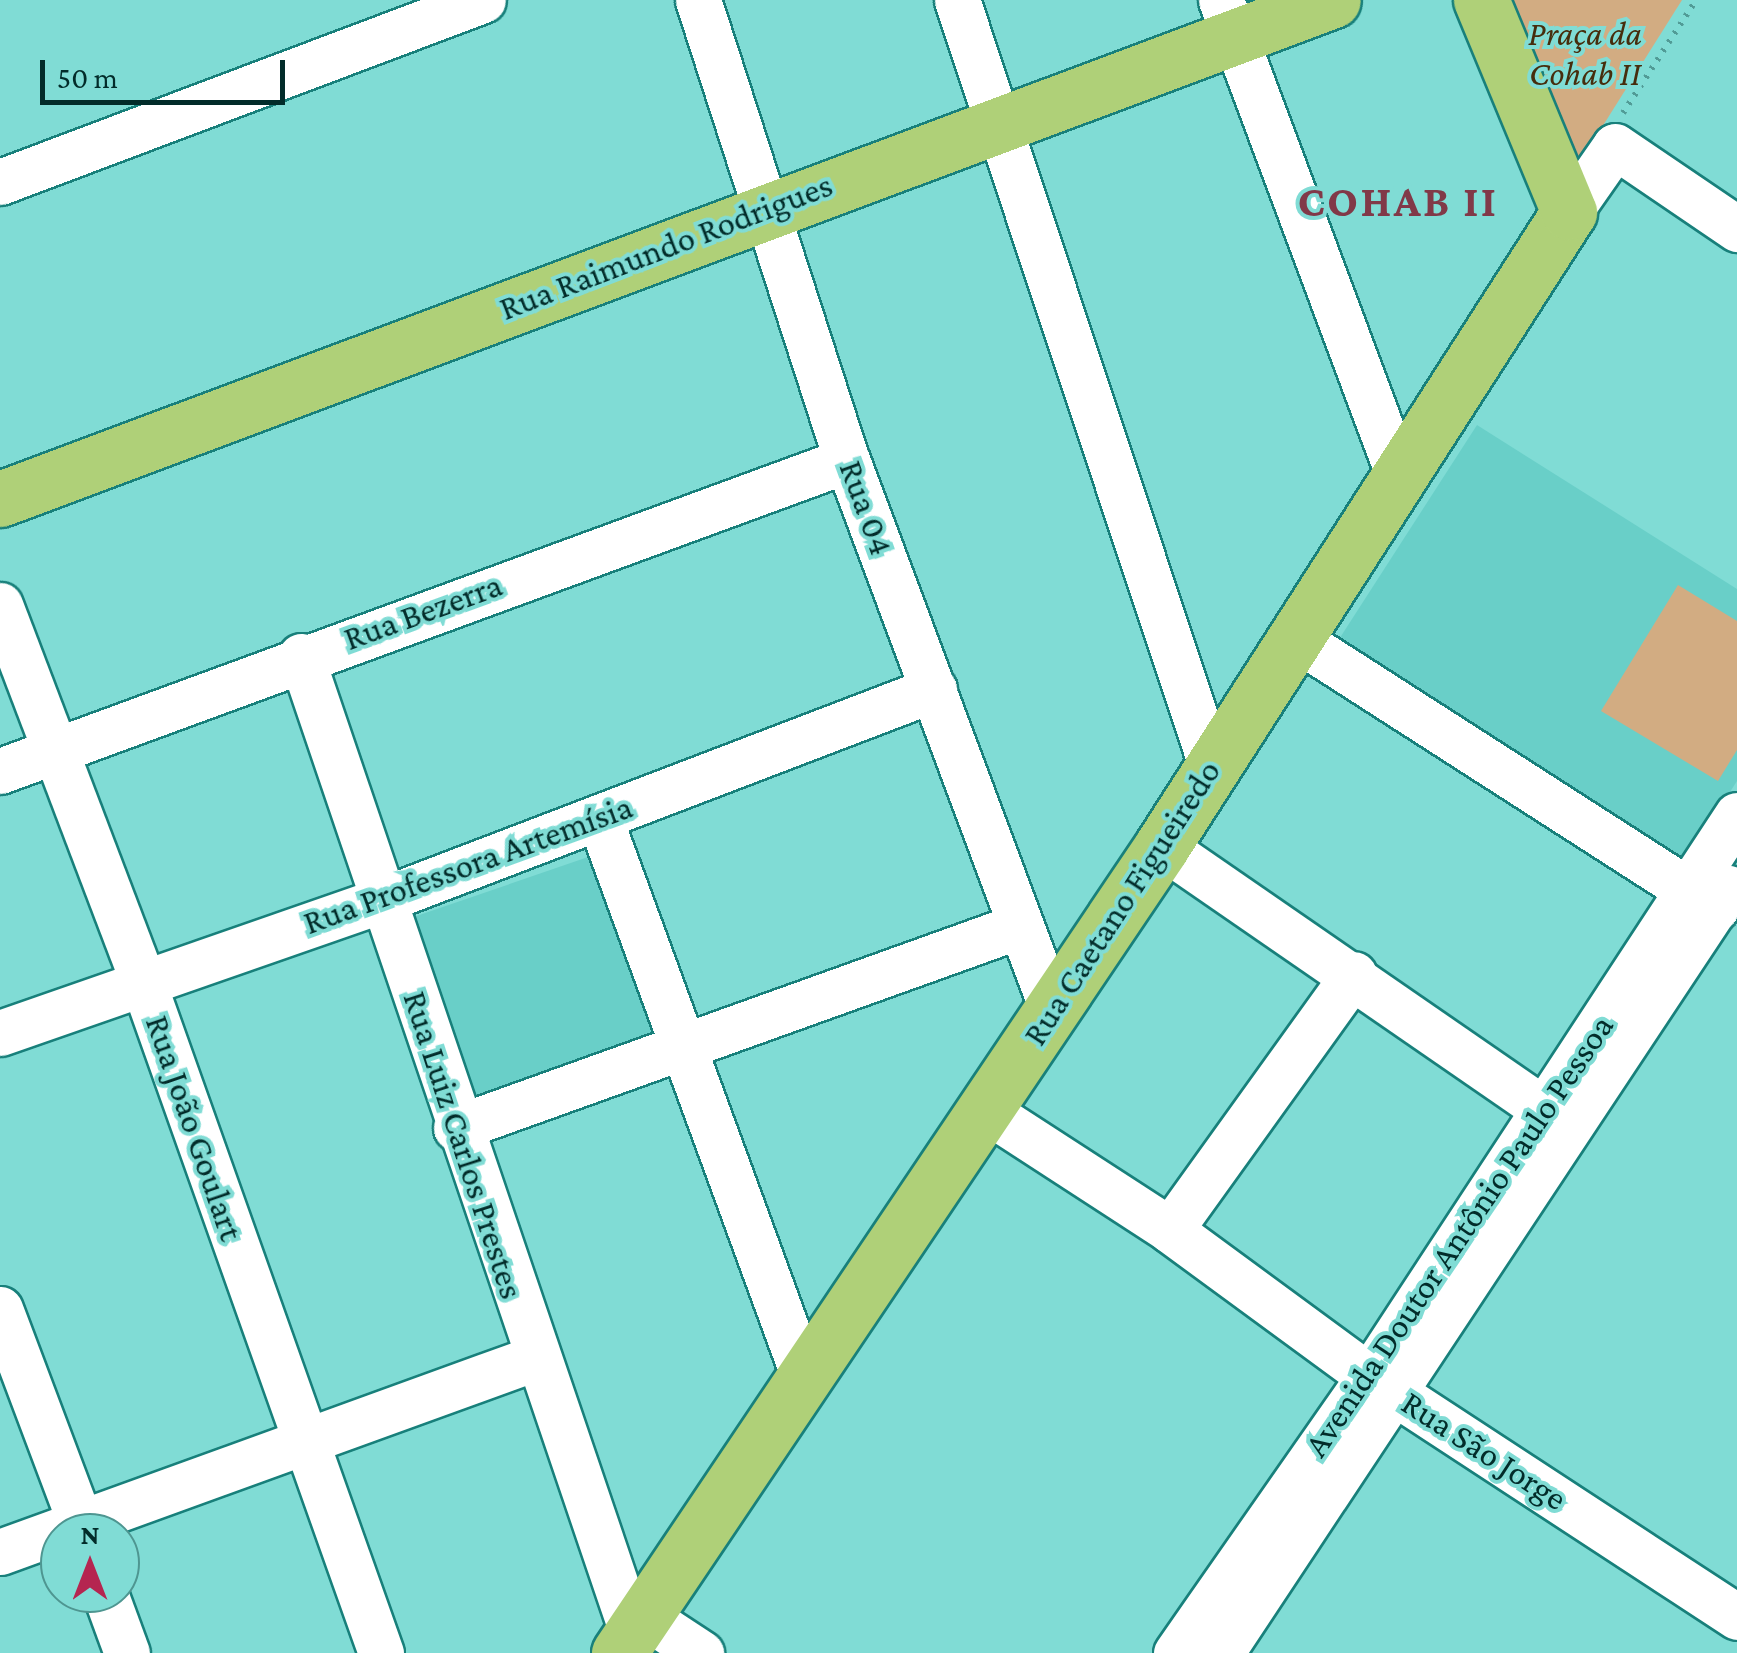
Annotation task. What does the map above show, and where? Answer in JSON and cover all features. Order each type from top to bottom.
[{"type":"main road","name":"Rua Raimundo Rodrigues","points":[[0,498],[1000,122],[1228,19],[1333,0]]},
{"type":"main road","points":[[1482,0],[1570,212]]},
{"type":"main road","name":"Rua Caetano Figueiredo","points":[[632,1634],[1162,846],[1570,212]]},
{"type":"street","points":[[0,182],[483,0]]},
{"type":"street","name":"Rua 04","points":[[698,0],[770,208],[848,460],[1052,1010]]},
{"type":"street","points":[[957,0],[1210,766]]},
{"type":"street","points":[[1228,19],[1398,474]]},
{"type":"street","name":"Rua Caetano Figueiredo","points":[[1570,212],[1615,146],[1737,229]]},
{"type":"street","name":"Rua Bezerra","points":[[0,770],[300,656],[848,460]]},
{"type":"street","name":"Rua João Goulart","points":[[0,605],[144,982],[303,1444],[380,1653]]},
{"type":"street","points":[[1296,639],[1720,898]]},
{"type":"street","name":"Rua Luiz Carlos Prestes","points":[[300,656],[456,1128],[632,1634]]},
{"type":"street","name":"Rua Professora Artemísia","points":[[0,1034],[382,900],[934,689]]},
{"type":"street","name":"Avenida Doutor Antônio Paulo Pessoa","points":[[1176,1653],[1382,1385],[1720,898],[1737,815]]},
{"type":"street","points":[[598,817],[804,1380]]},
{"type":"street","points":[[1162,846],[1354,974],[1541,1108]]},
{"type":"street","name":"Avenida Doutor Antônio Paulo Pessoa","points":[[1221,1653],[1382,1385],[1541,1108],[1720,898]]},
{"type":"street","points":[[456,1128],[1019,926]]},
{"type":"street","points":[[1170,1230],[1354,974]]},
{"type":"street","name":"Rua São Jorge","points":[[987,1111],[1170,1230],[1382,1385],[1737,1617]]},
{"type":"street","points":[[0,1309],[77,1513]]},
{"type":"street","points":[[124,1513],[535,1358]]},
{"type":"street","points":[[0,1552],[40,1541]]},
{"type":"street","points":[[113,1613],[127,1653]]},
{"type":"street","points":[[632,1634],[701,1653]]},
{"type":"shaded area","points":[[1477,425],[1737,589],[1737,781],[1682,867],[1334,647]]},
{"type":"shaded area","points":[[591,856],[655,1042],[475,1104],[411,918]]},
{"type":"green space","name":"Praça da Cohab II","points":[[1505,0],[1682,0],[1575,170]]},
{"type":"green space","points":[[1678,585],[1737,621],[1737,750],[1718,781],[1601,711]]},
{"type":"district","name":"COHAB II","points":[[1398,202]]}]
